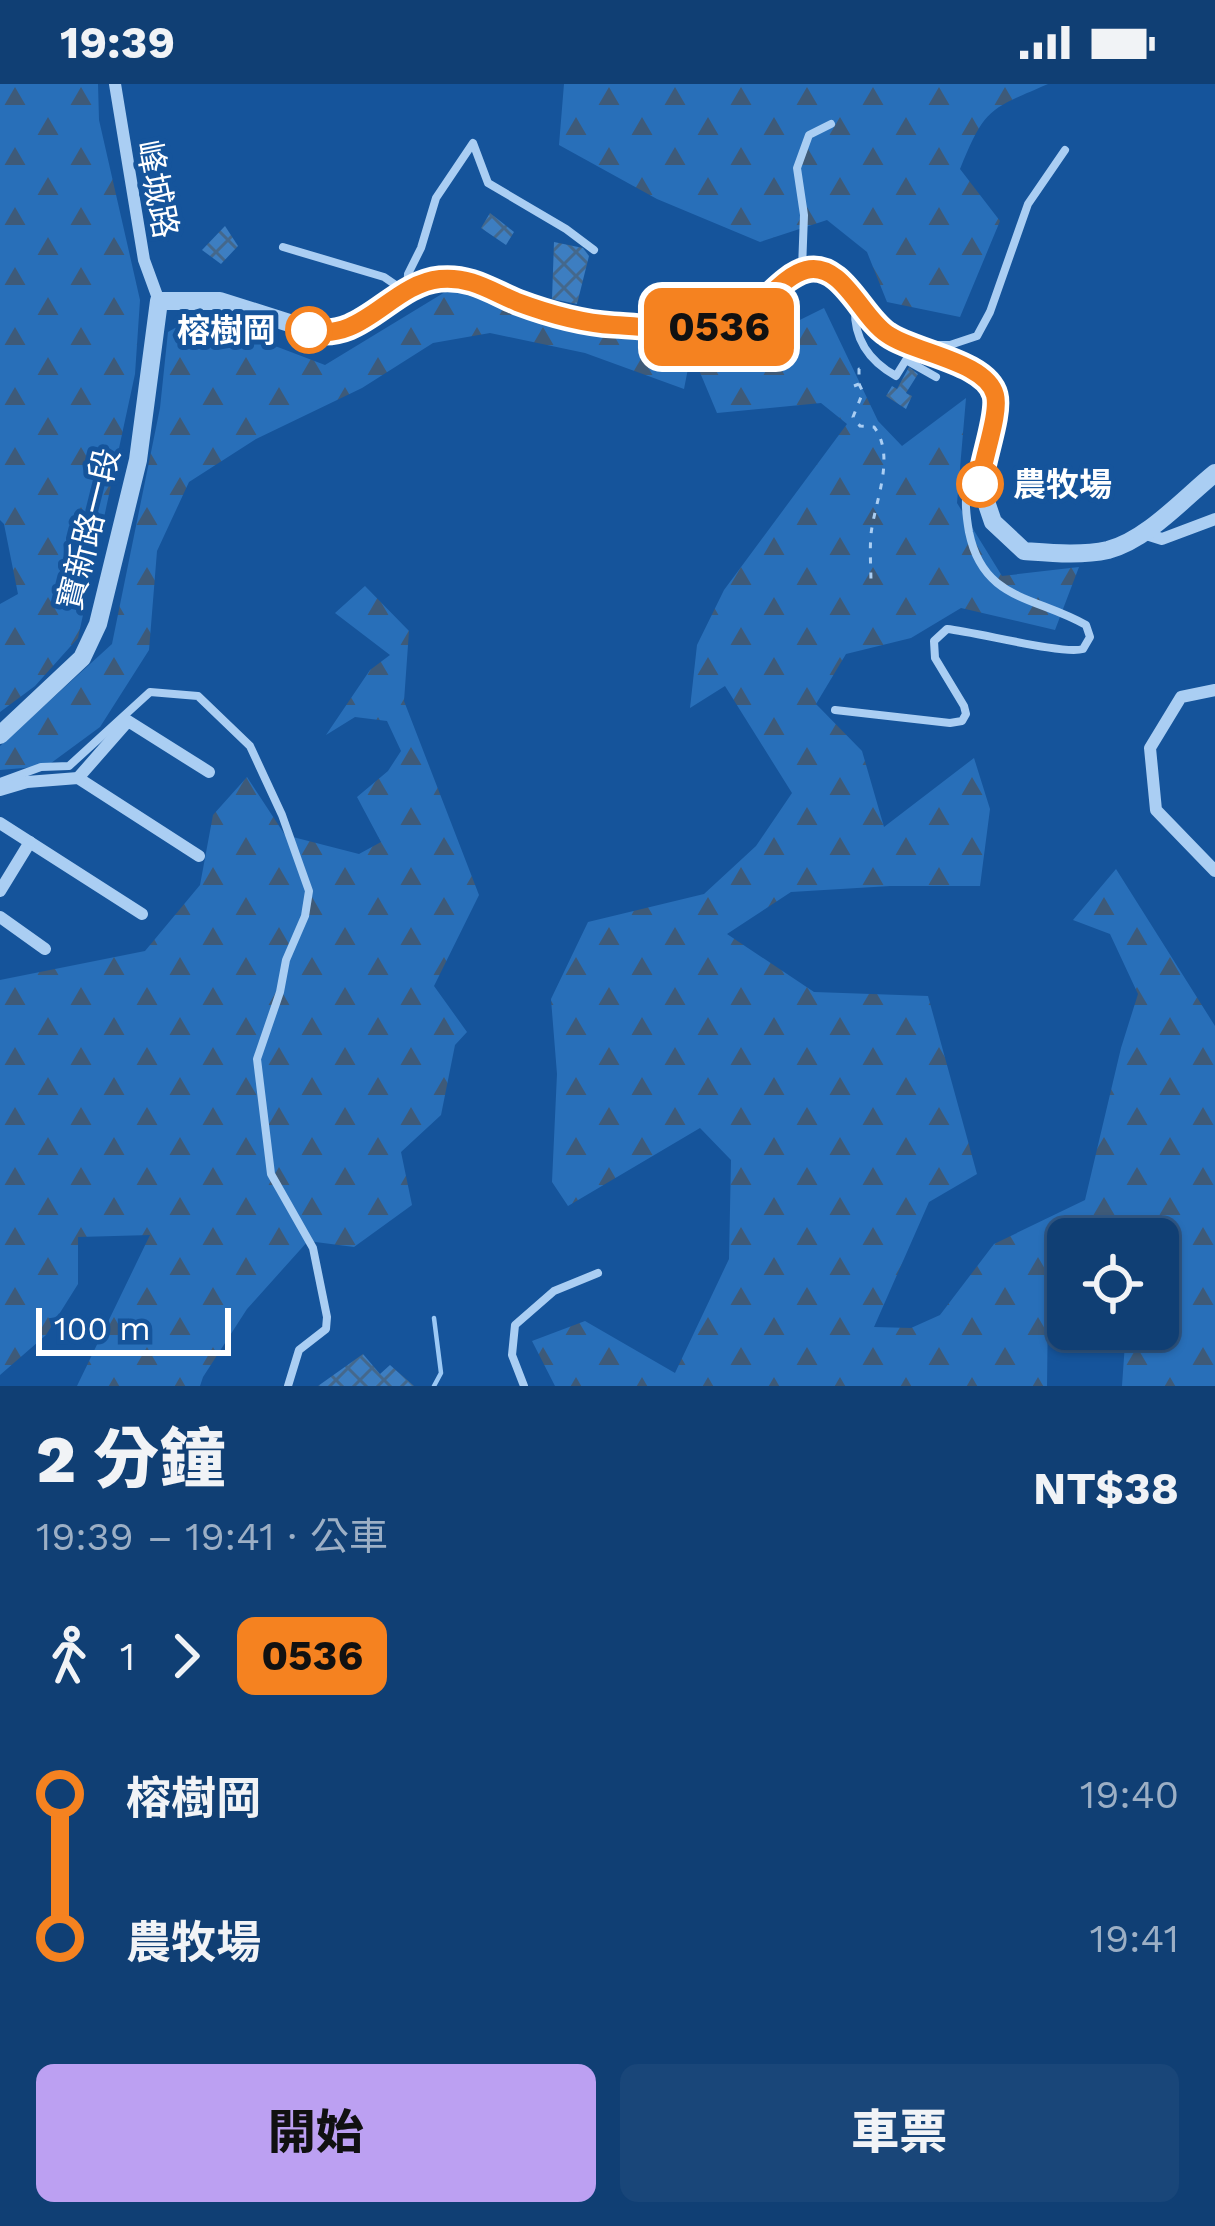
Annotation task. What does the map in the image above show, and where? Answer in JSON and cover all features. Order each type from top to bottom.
[{"type":"street","name":"峰城路","points":[[115,84],[144,260],[159,301]]},
{"type":"street","points":[[159,301],[220,301],[321,333],[352,328],[436,279],[469,280],[571,320],[715,328],[746,315],[802,270],[823,269],[841,281],[872,322],[910,346],[979,374],[995,392],[996,412],[982,457],[980,484],[993,522],[1024,551],[1061,554],[1111,549],[1142,532],[1215,473]]},
{"type":"street","name":"寶新路一段","points":[[0,735],[82,658],[98,624],[138,460],[159,301]]},
{"type":"street","points":[[1142,532],[1162,539],[1215,520]]},
{"type":"street","points":[[1215,690],[1181,697],[1150,748],[1156,810],[1215,871]]},
{"type":"street","points":[[78,778],[128,721],[209,772]]},
{"type":"street","points":[[0,786],[78,778],[199,856]]},
{"type":"street","points":[[0,823],[142,914]]},
{"type":"street","points":[[0,891],[31,842]]},
{"type":"street","points":[[0,917],[45,949]]},
{"type":"lane","points":[[802,270],[804,215],[797,168],[809,135],[831,124]]},
{"type":"lane","points":[[283,248],[384,277],[407,292],[408,274],[422,248],[436,198],[473,142],[488,183],[594,250]]},
{"type":"lane","points":[[910,346],[950,345],[977,336],[990,313],[1028,204],[1065,150]]},
{"type":"lane","points":[[855,301],[859,341],[879,365],[896,376],[906,360],[936,377]]},
{"type":"lane","points":[[835,710],[962,721],[964,706],[934,658],[934,640],[946,629],[1070,653],[1083,649],[1090,637],[1086,625],[1001,587],[974,555],[965,512],[967,484],[982,457]]},
{"type":"lane","points":[[0,786],[40,767],[69,766],[150,692],[198,695],[250,746],[263,770],[309,891],[257,1059],[271,1174],[313,1248],[327,1317],[326,1329],[299,1350],[287,1386]]},
{"type":"lane","points":[[524,1386],[512,1355],[515,1325],[554,1291],[598,1273]]},
{"type":"path","points":[[872,584],[872,528],[884,447],[874,427],[860,426],[853,417],[863,392],[856,385],[859,369],[879,365]]},
{"type":"green space","points":[[0,84],[98,84],[99,120],[140,300],[135,374],[78,638],[35,686],[0,712],[0,604],[18,594],[0,520]]},
{"type":"green space","points":[[564,84],[1048,84],[991,113],[960,169],[1000,221],[960,317],[887,302],[867,252],[827,220],[760,242],[657,199],[559,145]]},
{"type":"green space","points":[[450,289],[556,327],[674,338],[692,348],[684,389],[585,353],[490,333],[433,343],[362,388],[256,439],[189,482],[157,551],[149,650],[100,727],[47,766],[0,770],[0,746],[112,644],[160,408],[168,332],[196,316],[325,365]]},
{"type":"green space","points":[[824,308],[878,421],[902,446],[966,398],[957,503],[1002,576],[1079,567],[1055,630],[961,608],[911,638],[846,654],[816,704],[862,751],[884,827],[974,758],[990,809],[980,886],[791,892],[727,934],[814,992],[928,996],[977,1174],[929,1202],[874,1327],[911,1328],[940,1315],[994,1244],[1047,1218],[1047,1386],[555,1386],[532,1341],[585,1321],[675,1373],[729,1259],[731,1160],[700,1128],[568,1206],[552,1182],[557,1074],[551,999],[588,922],[704,894],[756,846],[792,793],[725,686],[690,708],[697,645],[724,590],[847,424],[821,403],[717,413],[699,370]]},
{"type":"green space","points":[[365,586],[409,631],[404,701],[479,895],[434,986],[467,1032],[455,1045],[441,1115],[401,1152],[412,1205],[354,1247],[308,1241],[247,1309],[200,1386],[77,1386],[150,1235],[78,1237],[78,1284],[46,1335],[0,1375],[0,980],[145,951],[200,885],[213,815],[247,777],[285,835],[359,854],[381,842],[357,797],[388,771],[401,751],[387,721],[355,717],[326,735],[370,670],[390,655],[335,613]]},
{"type":"green space","points":[[1116,869],[1215,1026],[1215,1386],[1122,1386],[1125,1350],[1179,1350],[1179,1218],[1048,1218],[1085,1200],[1138,994],[1110,934],[1073,920]]},
{"type":"building","points":[[490,213],[514,232],[506,245],[481,228]]},
{"type":"building","points":[[225,226],[238,246],[221,264],[202,250]]},
{"type":"building","points":[[554,242],[583,248],[589,256],[577,304],[552,299]]},
{"type":"building","points":[[909,367],[918,374],[906,393],[912,396],[906,409],[886,396],[892,386],[897,389]]},
{"type":"building","points":[[363,1354],[380,1374],[390,1365],[414,1386],[318,1386]]},
{"type":"waterway","points":[[434,1318],[441,1373],[434,1386]]},
{"type":"bus line","name":"0536","points":[[309,330],[352,328],[436,279],[469,280],[571,320],[715,328],[746,315],[802,270],[823,269],[841,281],[872,322],[891,337],[979,374],[995,392],[996,412],[982,457],[980,484]]},
{"type":"place","name":"榕樹岡","points":[[309,330]]},
{"type":"place","name":"農牧場","points":[[980,484]]}]
